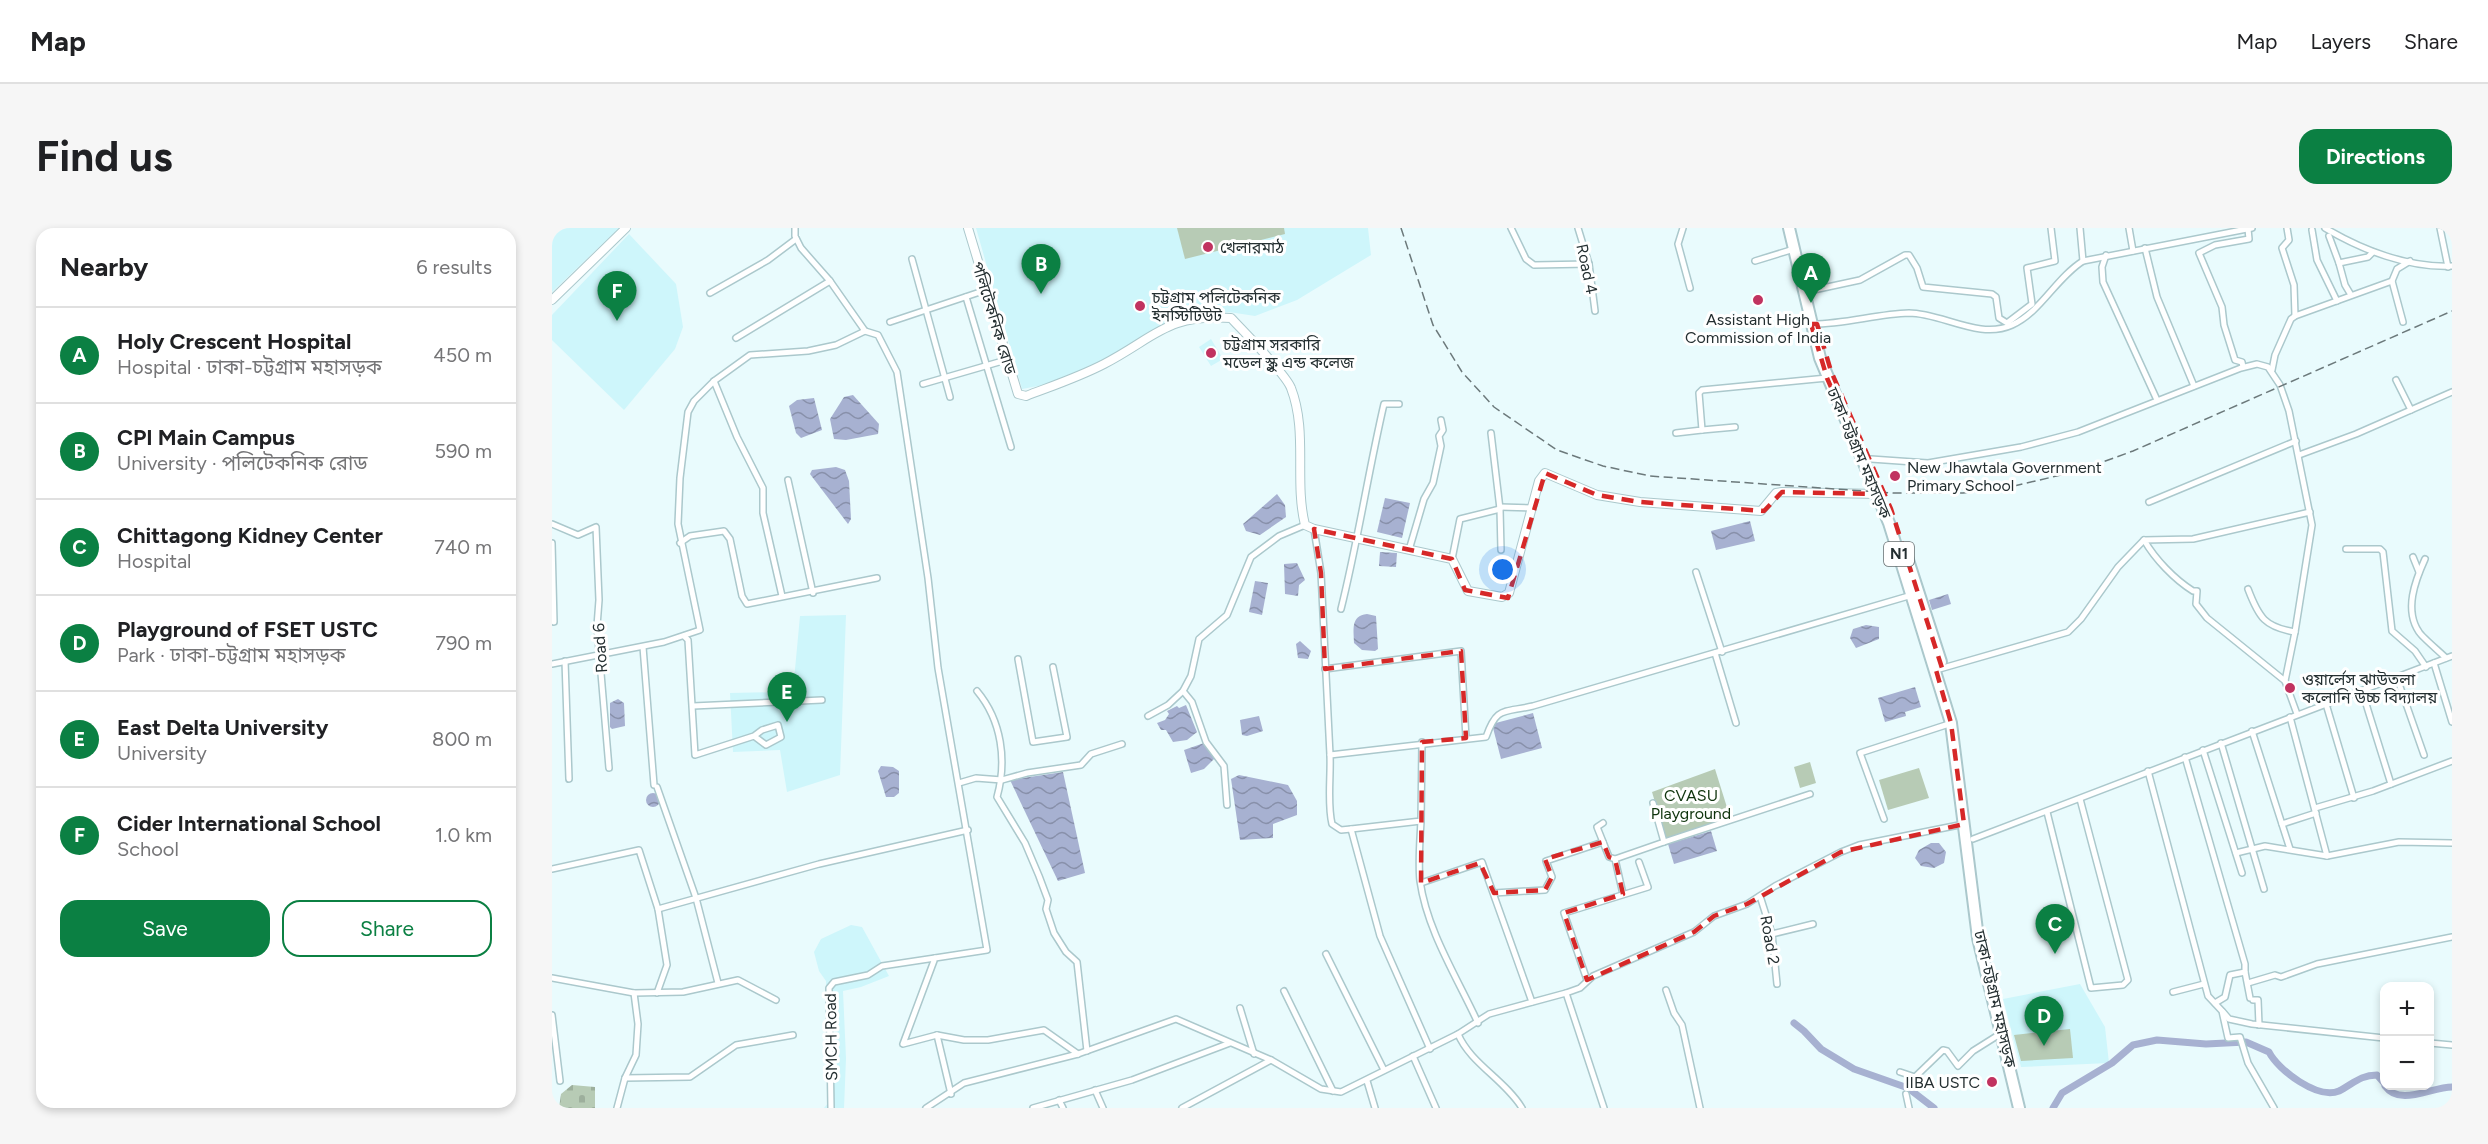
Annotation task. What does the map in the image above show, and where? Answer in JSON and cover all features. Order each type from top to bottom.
[{"type":"highway","name":"ঢাকা-চট্টগ্রাম মহাসড়ক","points":[[1789,228],[1827,378],[1878,494],[1939,669]]},
{"type":"highway","name":"ঢাকা-চট্টগ্রাম মহাসড়ক","points":[[1795,228],[1814,324],[1871,459],[1903,543],[1939,669],[1953,722],[1973,839],[1976,872],[1973,889]]},
{"type":"highway","name":"ঢাকা-চট্টগ্রাম মহাসড়ক","points":[[1953,722],[1968,870],[1973,889],[1982,959],[2019,1108]]},
{"type":"main road","points":[[552,300],[626,228]]},
{"type":"main road","name":"পলিটেকনিক রোড","points":[[968,228],[1018,394],[1026,396],[1104,364],[1173,322],[1213,316],[1232,318],[1291,386],[1301,431],[1300,502],[1305,525]]},
{"type":"main road","points":[[1305,525],[1314,529],[1452,559],[1468,591],[1502,597],[1509,593],[1539,481],[1545,473],[1597,495],[1629,500],[1761,511],[1776,492],[1878,494]]},
{"type":"street","points":[[795,228],[796,239],[830,281],[865,331],[878,335],[897,372],[928,578],[938,668],[968,830],[987,950],[935,958],[903,1044],[937,1035],[964,1040],[988,1040],[1044,1030],[1078,1054]]},
{"type":"street","points":[[1511,228],[1526,259],[1533,265],[1589,264]]},
{"type":"street","name":"Road 4","points":[[1578,228],[1589,264],[1595,311]]},
{"type":"street","points":[[1683,228],[1678,244],[1690,288]]},
{"type":"street","points":[[1809,291],[1860,280],[1905,255],[1912,257],[1923,287],[1992,294],[2003,321],[2007,322],[2032,304],[2027,270],[2055,261],[2051,228]]},
{"type":"street","points":[[2080,228],[2083,261]]},
{"type":"street","points":[[2129,228],[2133,251]]},
{"type":"street","points":[[1814,324],[1858,321],[1910,313],[1980,328],[2011,326],[2025,318],[2067,271],[2083,261],[2222,230],[2250,228],[2249,238],[2215,245],[2199,253],[2222,307],[2223,325],[2233,355],[2235,360],[2242,362],[2243,367]]},
{"type":"street","points":[[2287,228],[2289,240],[2282,248],[2294,285],[2295,316]]},
{"type":"street","points":[[2325,228],[2373,252],[2410,261],[2450,266],[2440,228]]},
{"type":"street","points":[[2312,230],[2317,260],[2337,301]]},
{"type":"street","points":[[2329,236],[2345,285],[2351,295]]},
{"type":"street","points":[[710,293],[768,260],[796,239]]},
{"type":"street","points":[[2145,248],[2157,297],[2194,386]]},
{"type":"street","points":[[1755,261],[1794,249]]},
{"type":"street","points":[[2339,263],[2368,257],[2373,252]]},
{"type":"street","points":[[2106,255],[2102,267],[2103,282],[2157,400]]},
{"type":"street","points":[[912,259],[950,398]]},
{"type":"street","points":[[2403,321],[2392,281],[2397,269],[2410,261]]},
{"type":"street","points":[[735,338],[830,281]]},
{"type":"street","points":[[2285,681],[2312,537],[2310,512],[2289,411],[2272,370],[2274,355],[2291,319],[2295,316],[2392,281]]},
{"type":"street","points":[[890,322],[986,290]]},
{"type":"street","points":[[966,297],[1011,447]]},
{"type":"street","points":[[552,663],[643,647],[700,630],[680,543],[680,478],[688,412],[694,401],[714,381],[750,355],[818,349],[836,345],[865,331]]},
{"type":"street","points":[[923,384],[1006,360]]},
{"type":"street","points":[[1871,459],[1928,463],[2021,447],[2078,432],[2243,367],[2257,364],[2272,370]]},
{"type":"street","points":[[1702,430],[1699,393],[1702,390],[1827,378]]},
{"type":"street","points":[[2396,380],[2410,410]]},
{"type":"street","points":[[714,381],[763,488],[763,513],[782,596]]},
{"type":"street","points":[[2299,455],[2452,392]]},
{"type":"street","points":[[1341,609],[1358,539],[1369,472],[1384,404],[1399,404]]},
{"type":"street","points":[[1409,550],[1424,499],[1433,483],[1441,446],[1439,436],[1443,430],[1442,420]]},
{"type":"street","points":[[1676,433],[1735,427]]},
{"type":"street","points":[[1491,433],[1500,508],[1502,549]]},
{"type":"street","points":[[2149,502],[2296,441]]},
{"type":"street","points":[[788,480],[813,593]]},
{"type":"street","points":[[1452,559],[1460,519],[1500,508],[1532,508]]},
{"type":"street","points":[[1939,669],[2068,632],[2081,619],[2118,567],[2144,540],[2193,539],[2310,512]]},
{"type":"street","name":"Road 6","points":[[552,524],[578,535],[596,527],[599,600],[597,626],[609,768]]},
{"type":"street","points":[[1148,716],[1168,705],[1184,691],[1191,676],[1199,639],[1227,615],[1251,557],[1279,536],[1305,525]]},
{"type":"street","points":[[1314,529],[1321,573],[1332,793],[1329,807],[1332,824],[1341,830],[1421,821]]},
{"type":"street","points":[[680,543],[690,536],[723,531],[730,539],[744,601],[747,604],[782,596],[813,593],[877,578]]},
{"type":"street","points":[[2144,540],[2151,552],[2181,583],[2197,591],[2196,604],[2207,618],[2285,681],[2297,714]]},
{"type":"street","points":[[552,543],[554,622]]},
{"type":"street","points":[[2346,549],[2380,549],[2383,552],[2392,631],[2415,651],[2426,667]]},
{"type":"street","points":[[2413,557],[2419,572]]},
{"type":"street","points":[[1973,839],[2449,658],[2427,637],[2420,634],[2413,619],[2411,607],[2419,572],[2425,559]]},
{"type":"street","points":[[1696,572],[1736,723]]},
{"type":"street","points":[[2248,589],[2261,618],[2274,629],[2295,632]]},
{"type":"street","points":[[1330,755],[1422,742],[1486,737],[1490,721],[1496,714],[1533,706],[1912,595]]},
{"type":"street","points":[[684,636],[687,640],[695,755],[754,736],[762,730],[778,725],[781,737],[766,745],[754,736]]},
{"type":"street","points":[[643,647],[656,786],[696,898],[718,983]]},
{"type":"street","points":[[1325,669],[1461,651],[1466,738]]},
{"type":"street","points":[[1018,659],[1033,742],[1067,737],[1053,667]]},
{"type":"street","points":[[565,661],[570,779]]},
{"type":"street","points":[[2434,663],[2452,722]]},
{"type":"street","points":[[2397,678],[2424,755]]},
{"type":"street","points":[[977,691],[1002,746],[1002,780],[997,797],[1025,843],[1039,876],[1048,900],[1046,909],[1052,928],[1066,952],[1077,962],[1087,1051]]},
{"type":"street","points":[[1184,691],[1192,702],[1206,742],[1224,766],[1227,805]]},
{"type":"street","points":[[2362,691],[2391,784]]},
{"type":"street","points":[[693,706],[822,700]]},
{"type":"street","points":[[2326,704],[2354,798]]},
{"type":"street","points":[[2290,717],[2327,856]]},
{"type":"street","points":[[1884,819],[1860,753],[1953,722]]},
{"type":"street","points":[[2252,731],[2290,849]]},
{"type":"street","points":[[1422,742],[1421,883],[1436,932],[1478,1023]]},
{"type":"street","points":[[2221,743],[2264,889]]},
{"type":"street","points":[[959,783],[976,778],[1002,780],[1027,773],[1081,765],[1090,754],[1122,744]]},
{"type":"street","points":[[2203,750],[2242,873]]},
{"type":"street","points":[[2185,757],[2243,956],[2247,983],[2252,999],[2258,1000],[2259,1024]]},
{"type":"street","points":[[2282,824],[2452,761]]},
{"type":"street","points":[[2148,771],[2208,996],[2229,1019],[2237,1022],[2380,1037]]},
{"type":"street","points":[[1603,823],[1597,827],[1609,857],[1615,859],[1810,794]]},
{"type":"street","points":[[2047,812],[2091,988],[2123,985],[2128,980],[2080,799]]},
{"type":"street","points":[[1653,802],[1664,842]]},
{"type":"street","points":[[926,1108],[951,1094],[964,1083],[1078,1054],[1176,1019],[1271,1060],[1321,1089],[1341,1092],[1458,1034],[1497,1011],[1580,988],[1587,980],[1694,932],[1714,916],[1760,896],[1841,852],[1859,845],[1964,824]]},
{"type":"street","points":[[1351,829],[1380,936],[1430,1048]]},
{"type":"street","points":[[658,909],[819,864],[968,830]]},
{"type":"street","points":[[1494,893],[1545,890],[1552,877],[1546,861],[1603,842]]},
{"type":"street","points":[[2236,853],[2265,846],[2327,856],[2399,842],[2452,843]]},
{"type":"street","points":[[552,869],[639,850],[658,909],[667,966],[657,993]]},
{"type":"street","points":[[1615,859],[1623,894]]},
{"type":"street","points":[[1421,883],[1482,862],[1532,1002]]},
{"type":"street","points":[[1587,980],[1564,913],[1648,887],[1640,862]]},
{"type":"street","name":"Road 2","points":[[1760,896],[1772,934],[1777,984]]},
{"type":"street","points":[[1772,934],[1813,924]]},
{"type":"street","points":[[2247,983],[2275,975],[2281,977],[2317,964],[2452,937]]},
{"type":"street","points":[[1326,954],[1384,1070]]},
{"type":"street","name":"SMCH Road","points":[[831,1108],[829,988],[834,982],[868,975],[882,966],[935,958]]},
{"type":"street","points":[[2215,1003],[2225,997],[2230,975],[2245,972]]},
{"type":"street","points":[[552,978],[634,993],[683,992],[738,980],[776,1000]]},
{"type":"street","points":[[2173,992],[2204,984]]},
{"type":"street","points":[[1666,990],[1674,1013],[1682,1025],[1700,1108]]},
{"type":"street","points":[[1284,991],[1333,1091]]},
{"type":"street","points":[[617,1108],[636,1055],[638,1024],[634,993]]},
{"type":"street","points":[[1566,993],[1604,1108]]},
{"type":"street","points":[[1240,1008],[1254,1054]]},
{"type":"street","points":[[2222,1011],[2228,1038],[2240,1037],[2241,1048],[2274,1108]]},
{"type":"street","points":[[552,1015],[560,1081]]},
{"type":"street","points":[[1458,1034],[1463,1046],[1512,1091],[1522,1108]]},
{"type":"street","points":[[1900,1072],[1915,1077],[1943,1050],[1947,1051],[1958,1066],[1973,1051],[2002,1034]]},
{"type":"street","points":[[626,1078],[690,1077],[736,1045],[793,1035]]},
{"type":"street","points":[[937,1035],[951,1094]]},
{"type":"street","points":[[2434,1043],[2452,1045]]},
{"type":"street","points":[[1033,1108],[1095,1090],[1230,1044]]},
{"type":"street","points":[[1413,1056],[1436,1108]]},
{"type":"street","points":[[1182,1108],[1271,1060]]},
{"type":"street","points":[[1367,1081],[1375,1108]]},
{"type":"street","points":[[1095,1090],[1103,1108]]},
{"type":"street","points":[[1906,1094],[1909,1108]]},
{"type":"street","points":[[1059,1100],[1063,1108]]},
{"type":"highlighted area","points":[[1811,324],[1817,324],[1831,371],[1891,509],[1942,668],[1936,670],[1951,723],[1964,824],[1841,852],[1747,904],[1714,916],[1694,932],[1587,980],[1564,913],[1623,894],[1615,859],[1609,857],[1603,842],[1545,859],[1552,877],[1545,890],[1494,893],[1480,863],[1421,883],[1422,742],[1466,738],[1461,651],[1325,669],[1321,573],[1314,529],[1452,559],[1465,590],[1508,598],[1545,473],[1597,495],[1640,502],[1764,511],[1782,492],[1878,494],[1827,378]]},
{"type":"shaded area","points":[[552,228],[619,228],[552,292]]},
{"type":"shaded area","name":"চট্টগ্রাম পলিটেকনিক ইনস্টিটিউট","points":[[976,228],[1368,228],[1371,255],[1297,300],[1255,316],[1229,312],[1173,318],[1122,350],[1054,383],[1022,389]]},
{"type":"shaded area","points":[[629,234],[676,284],[683,327],[675,349],[624,410],[552,340],[552,315]]},
{"type":"shaded area","name":"চট্টগ্রাম সরকারি মডেল স্কুল এন্ড কলেজ","points":[[1211,339],[1223,359],[1211,366],[1199,347]]},
{"type":"shaded area","points":[[846,615],[840,775],[787,792],[780,750],[733,752],[730,693],[782,692],[794,680],[800,616]]},
{"type":"shaded area","points":[[851,925],[862,927],[889,976],[843,991],[846,1058],[844,1108],[824,1108],[829,1102],[826,981],[819,971],[814,952],[821,939]]},
{"type":"shaded area","points":[[2080,984],[2105,1027],[2109,1063],[2021,1067],[2003,999]]},
{"type":"green space","name":"খেলারমাঠ","points":[[1177,228],[1284,228],[1285,234],[1185,259]]},
{"type":"green space","points":[[1810,762],[1816,783],[1800,788],[1794,767]]},
{"type":"green space","points":[[1919,768],[1929,798],[1888,810],[1879,780]]},
{"type":"green space","name":"CVASU Playground","points":[[1715,769],[1730,817],[1666,839],[1652,792]]},
{"type":"green space","points":[[2070,1029],[2073,1058],[2021,1061],[2014,1035]]},
{"type":"green space","points":[[572,1085],[595,1087],[595,1108],[559,1108],[561,1094]]},
{"type":"water","points":[[853,395],[879,424],[878,434],[846,440],[834,439],[830,419],[844,397]]},
{"type":"water","points":[[814,398],[822,430],[801,438],[796,433],[789,406],[797,400]]},
{"type":"water","points":[[836,467],[845,470],[849,481],[851,519],[848,524],[810,474],[812,470]]},
{"type":"water","points":[[1277,494],[1285,505],[1286,517],[1260,535],[1246,531],[1243,524]]},
{"type":"water","points":[[1385,498],[1410,503],[1402,538],[1377,532]]},
{"type":"water","points":[[1750,521],[1755,541],[1716,550],[1711,531]]},
{"type":"water","points":[[1380,552],[1397,553],[1396,567],[1379,566]]},
{"type":"water","points":[[1297,563],[1305,580],[1299,585],[1298,596],[1285,594],[1284,564]]},
{"type":"water","points":[[1255,581],[1268,583],[1262,615],[1249,612]]},
{"type":"water","points":[[1948,594],[1951,604],[1932,610],[1929,600]]},
{"type":"water","points":[[1367,614],[1376,616],[1378,649],[1375,651],[1362,650],[1354,643],[1355,621]]},
{"type":"water","points":[[1866,625],[1879,627],[1879,639],[1856,648],[1850,638],[1853,629]]},
{"type":"water","points":[[1300,641],[1311,651],[1308,659],[1298,658],[1296,644]]},
{"type":"water","points":[[1915,687],[1921,707],[1905,712],[1906,716],[1885,722],[1878,698]]},
{"type":"water","points":[[618,699],[624,703],[625,726],[612,729],[610,727],[610,703]]},
{"type":"water","points":[[1186,705],[1197,732],[1187,740],[1173,742],[1166,730],[1161,730],[1157,723],[1165,720],[1169,714],[1167,711]]},
{"type":"water","points":[[1533,713],[1542,748],[1501,759],[1492,724]]},
{"type":"water","points":[[1259,716],[1263,731],[1247,736],[1242,735],[1240,720]]},
{"type":"water","points":[[1204,743],[1215,758],[1204,769],[1191,773],[1184,750]]},
{"type":"water","points":[[881,766],[893,767],[899,771],[899,793],[894,797],[886,797],[878,771]]},
{"type":"water","points":[[1063,772],[1085,873],[1058,881],[1010,780]]},
{"type":"water","points":[[1239,775],[1288,785],[1297,801],[1297,815],[1273,824],[1273,838],[1240,840],[1231,779]]},
{"type":"water","points":[[653,793],[658,795],[660,800],[658,805],[653,807],[648,805],[646,800],[648,795]]},
{"type":"water","points":[[1711,831],[1717,851],[1674,864],[1668,844]]},
{"type":"water","points":[[1931,843],[1939,843],[1946,852],[1944,863],[1934,868],[1921,866],[1915,858],[1919,850]]},
{"type":"waterway","points":[[1794,1023],[1821,1049],[1854,1069],[1908,1088],[1934,1108]]},
{"type":"waterway","points":[[2053,1108],[2062,1093],[2112,1063],[2133,1045],[2157,1040],[2206,1044],[2246,1042],[2269,1052],[2281,1067],[2300,1082],[2330,1093],[2371,1075],[2377,1075],[2380,1078]]},
{"type":"waterway","points":[[2389,1090],[2407,1096],[2452,1087]]},
{"type":"railway","points":[[1401,228],[1433,325],[1462,372],[1494,407],[1557,450],[1603,466],[1650,476],[1893,493],[1963,493],[2014,486],[2078,471],[2133,451],[2452,311]]},
{"type":"place","name":"খেলারমাঠ","points":[[1208,247]]},
{"type":"place","name":"CPI Main Campus","points":[[1041,294]]},
{"type":"place","name":"Assistant High Commission of India","points":[[1758,300]]},
{"type":"place","name":"Holy Crescent Hospital","points":[[1811,303]]},
{"type":"place","name":"চট্টগ্রাম পলিটেকনিক ইনস্টিটিউট","points":[[1140,306]]},
{"type":"place","name":"Cider International School","points":[[617,321]]},
{"type":"place","name":"চট্টগ্রাম সরকারি মডেল স্কুল এন্ড কলেজ","points":[[1211,353]]},
{"type":"place","name":"New Jhawtala Government Primary School","points":[[1895,476]]},
{"type":"place","name":"ওয়ার্লেস ঝাউতলা কলোনি উচ্চ বিদ্যালয়","points":[[2290,688]]},
{"type":"place","name":"East Delta University","points":[[787,722]]},
{"type":"place","name":"Chittagong Kidney Center","points":[[2055,954]]},
{"type":"place","name":"Playground of FSET USTC","points":[[2044,1046]]},
{"type":"place","name":"IIBA USTC","points":[[1992,1082]]}]
